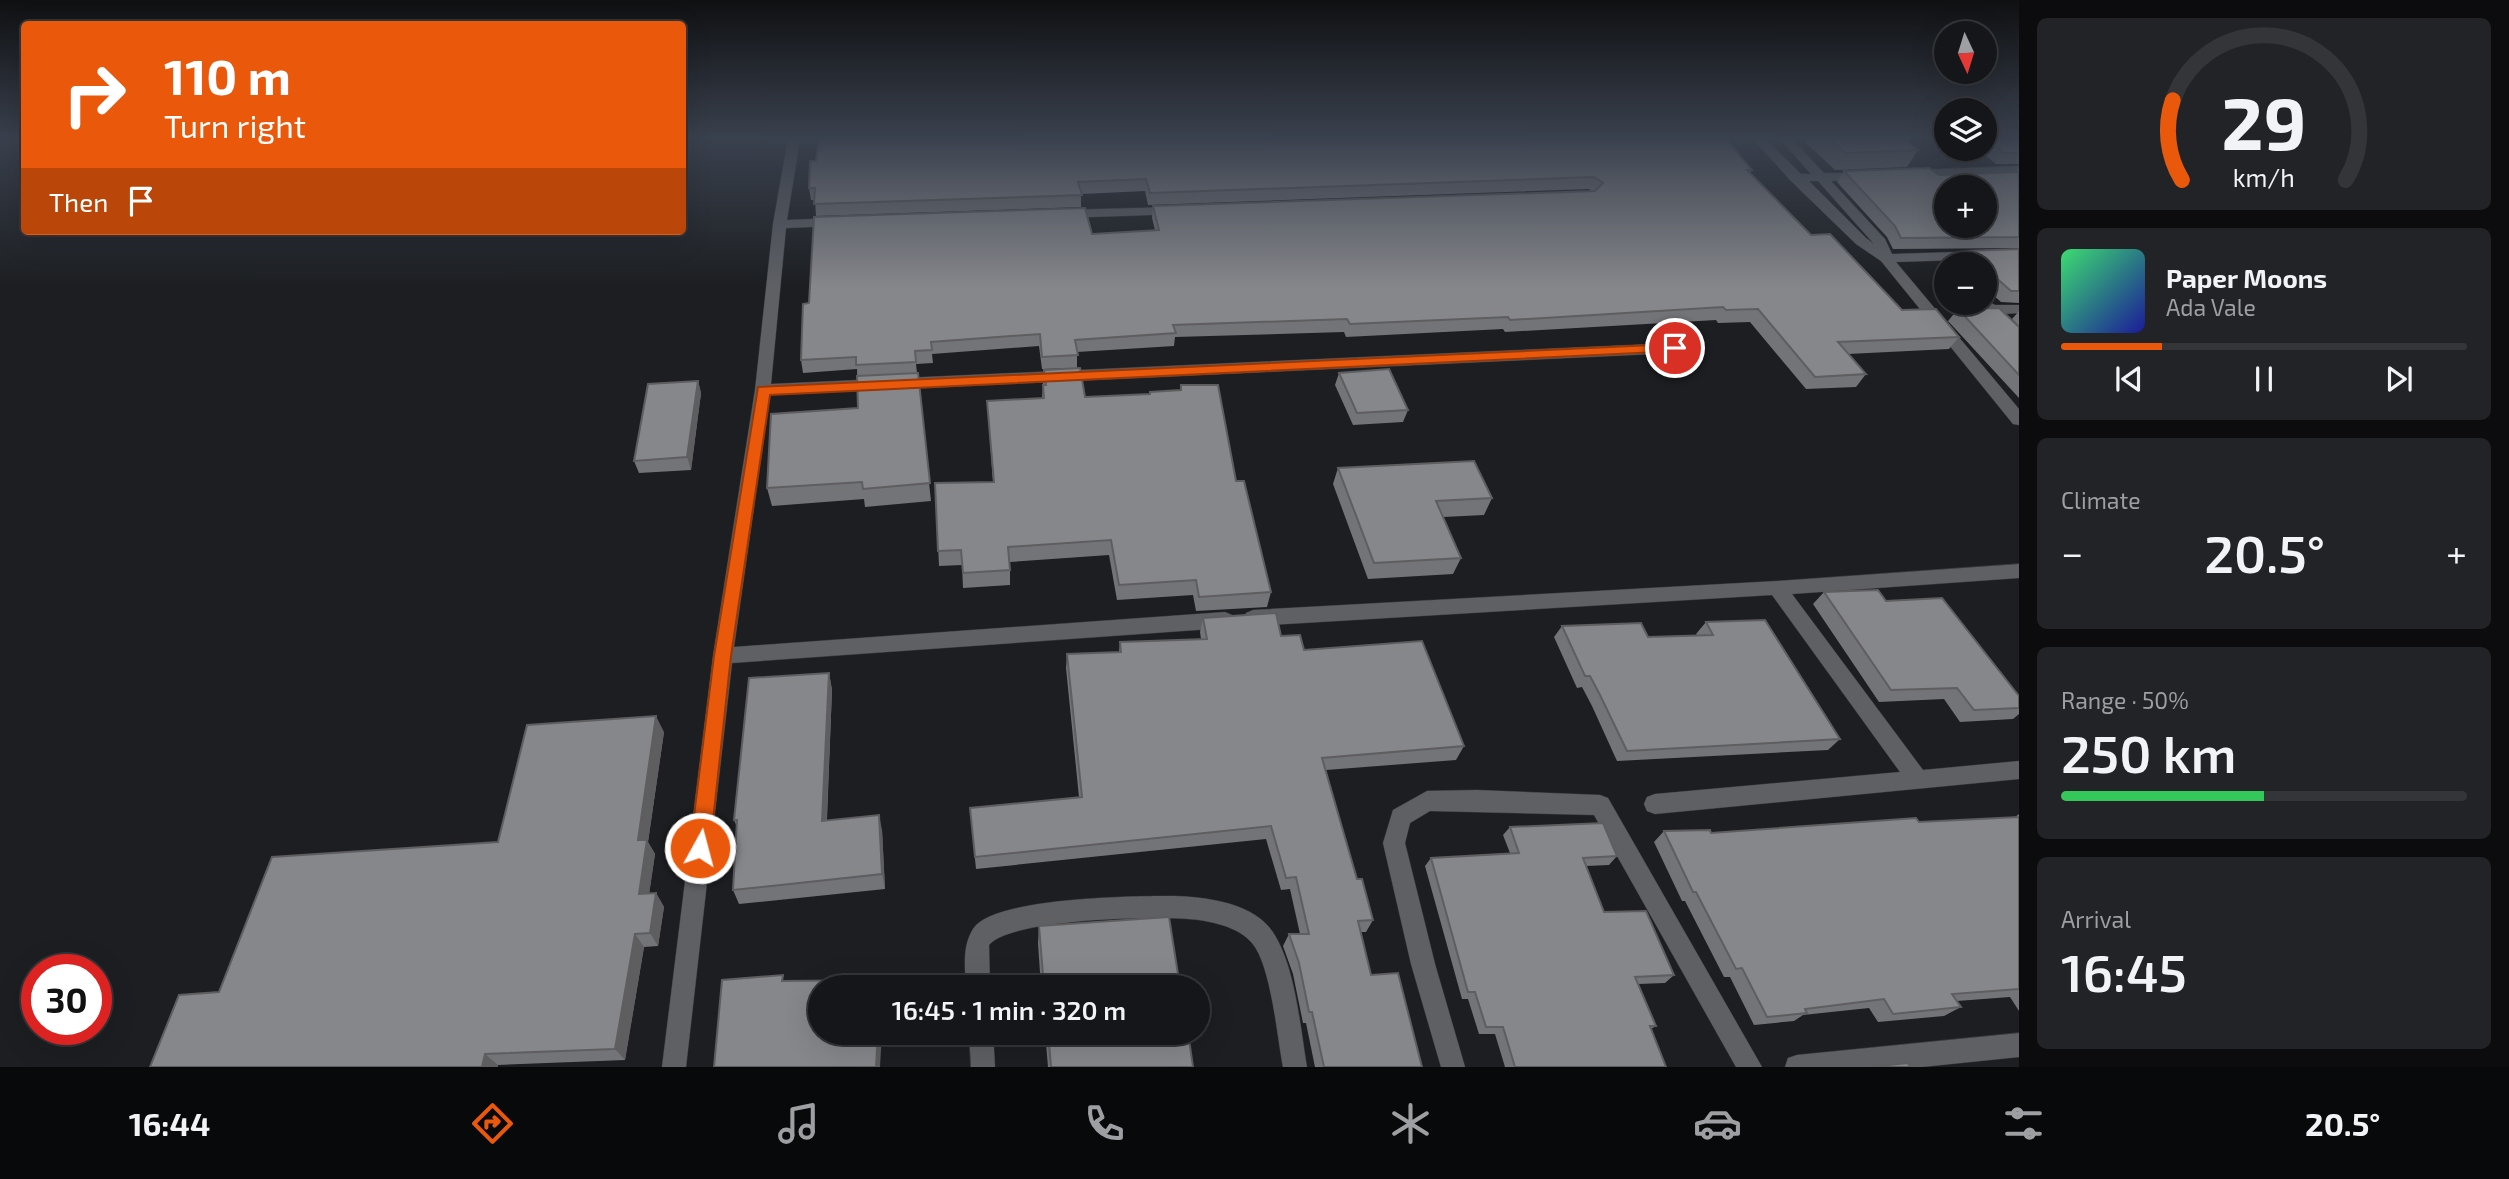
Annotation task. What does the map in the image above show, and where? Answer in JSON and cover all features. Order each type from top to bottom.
[{"type":"street","points":[[674,1067],[723,656],[763,390],[786,189]]},
{"type":"street","points":[[1807,189],[1861,242],[1886,258],[2016,417],[2019,430]]},
{"type":"street","points":[[1833,189],[1881,243],[1886,258]]},
{"type":"street","points":[[1045,215],[1184,210]]},
{"type":"street","points":[[780,224],[851,222]]},
{"type":"street","points":[[1997,256],[2019,254]]},
{"type":"street","points":[[1886,258],[1934,260]]},
{"type":"street","points":[[1997,308],[2019,309]]},
{"type":"street","points":[[1996,315],[2019,337]]},
{"type":"street","points":[[763,390],[1675,348]]},
{"type":"street","points":[[723,656],[1225,620],[2019,571]]},
{"type":"street","points":[[1777,588],[1917,778]]},
{"type":"street","points":[[1655,804],[2019,770]]},
{"type":"street","points":[[1453,1067],[1423,964],[1394,843],[1401,817],[1427,801],[1477,800],[1600,805],[1750,1067]]},
{"type":"street","points":[[977,975],[976,948],[986,931],[997,925],[1036,915],[1145,907],[1192,908],[1243,920],[1263,936],[1276,969],[1295,1067]]},
{"type":"street","points":[[982,1045],[983,1067]]},
{"type":"street","points":[[1797,1067],[2019,1045]]},
{"type":"building","points":[[815,189],[1080,189],[1082,195],[814,204]]},
{"type":"building","points":[[1149,189],[1267,189],[1150,193]]},
{"type":"building","points":[[1597,189],[1766,189],[1811,235],[1830,234],[1902,310],[1934,309],[1934,315],[1941,315],[1959,337],[1838,342],[1866,374],[1815,377],[1758,309],[1726,310],[1723,307],[1510,320],[1508,317],[1350,324],[1347,319],[1173,325],[1176,333],[1075,340],[1078,355],[1042,357],[1040,334],[931,342],[932,350],[915,351],[916,362],[856,365],[856,357],[801,360],[803,304],[809,303],[814,217],[1085,208],[1092,234],[1159,230],[1153,206],[1595,191]]},
{"type":"building","points":[[1860,189],[1934,189],[1934,238],[1901,238],[1895,226]]},
{"type":"building","points":[[1997,189],[2019,189],[2019,237],[1997,237]]},
{"type":"building","points":[[2019,249],[2019,291],[2011,291],[1997,279],[1997,252],[1967,251]]},
{"type":"building","points":[[1997,308],[2019,327],[2019,375],[1964,315],[1997,315]]},
{"type":"building","points":[[1080,368],[1085,397],[1150,394],[1181,390],[1181,385],[1218,385],[1236,481],[1244,481],[1271,592],[1199,597],[1196,580],[1119,585],[1111,540],[1008,547],[1010,570],[963,573],[961,550],[938,551],[935,483],[994,482],[987,401],[1044,398],[1044,370]]},
{"type":"building","points":[[1389,369],[1408,410],[1357,413],[1339,373]]},
{"type":"building","points":[[918,373],[930,483],[863,489],[862,482],[767,488],[771,414],[858,408],[857,376]]},
{"type":"building","points":[[698,381],[687,457],[634,461],[648,384]]},
{"type":"building","points":[[1474,461],[1492,498],[1436,501],[1461,558],[1374,563],[1338,468]]},
{"type":"building","points":[[1878,590],[1886,601],[1942,598],[2019,696],[2019,708],[1974,710],[1957,688],[1891,690],[1824,592]]},
{"type":"building","points":[[1276,613],[1281,636],[1300,635],[1304,650],[1422,641],[1464,746],[1322,758],[1357,879],[1362,879],[1373,920],[1358,921],[1371,975],[1398,973],[1422,1067],[1324,1067],[1312,1012],[1309,1012],[1299,963],[1289,934],[1309,934],[1296,877],[1286,878],[1271,826],[975,857],[970,808],[1082,797],[1067,654],[1121,652],[1120,642],[1207,639],[1203,618]]},
{"type":"building","points":[[1765,620],[1840,739],[1627,751],[1590,676],[1585,676],[1562,626],[1641,623],[1648,637],[1713,635],[1706,622]]},
{"type":"building","points":[[829,673],[822,821],[879,815],[882,874],[733,890],[737,820],[734,820],[749,678]]},
{"type":"building","points":[[656,716],[638,840],[647,840],[639,894],[656,893],[650,933],[635,934],[615,1049],[485,1054],[482,1067],[150,1067],[179,995],[219,992],[272,857],[498,842],[527,725]]},
{"type":"building","points":[[2019,817],[2019,989],[1952,994],[1961,1007],[1893,1014],[1884,999],[1805,1009],[1807,1013],[1767,1017],[1742,968],[1736,969],[1696,892],[1693,892],[1664,831],[1710,830],[1711,833],[1916,818],[1919,822]]},
{"type":"building","points":[[1603,823],[1617,856],[1583,858],[1604,912],[1646,911],[1674,975],[1635,977],[1656,1026],[1650,1026],[1666,1067],[1515,1067],[1503,1027],[1486,1027],[1475,992],[1468,992],[1431,858],[1519,853],[1510,827]]},
{"type":"building","points":[[1169,917],[1178,975],[1043,975],[1039,926]]},
{"type":"building","points":[[783,975],[782,981],[808,981],[808,1045],[877,1045],[876,1067],[714,1067],[722,980]]},
{"type":"building","points":[[1049,1045],[1190,1045],[1193,1067],[1051,1067]]},
{"type":"building","points":[[1908,1063],[1910,1067],[1870,1067]]},
{"type":"route","points":[[700,848],[723,656],[763,390],[1675,348]]}]
